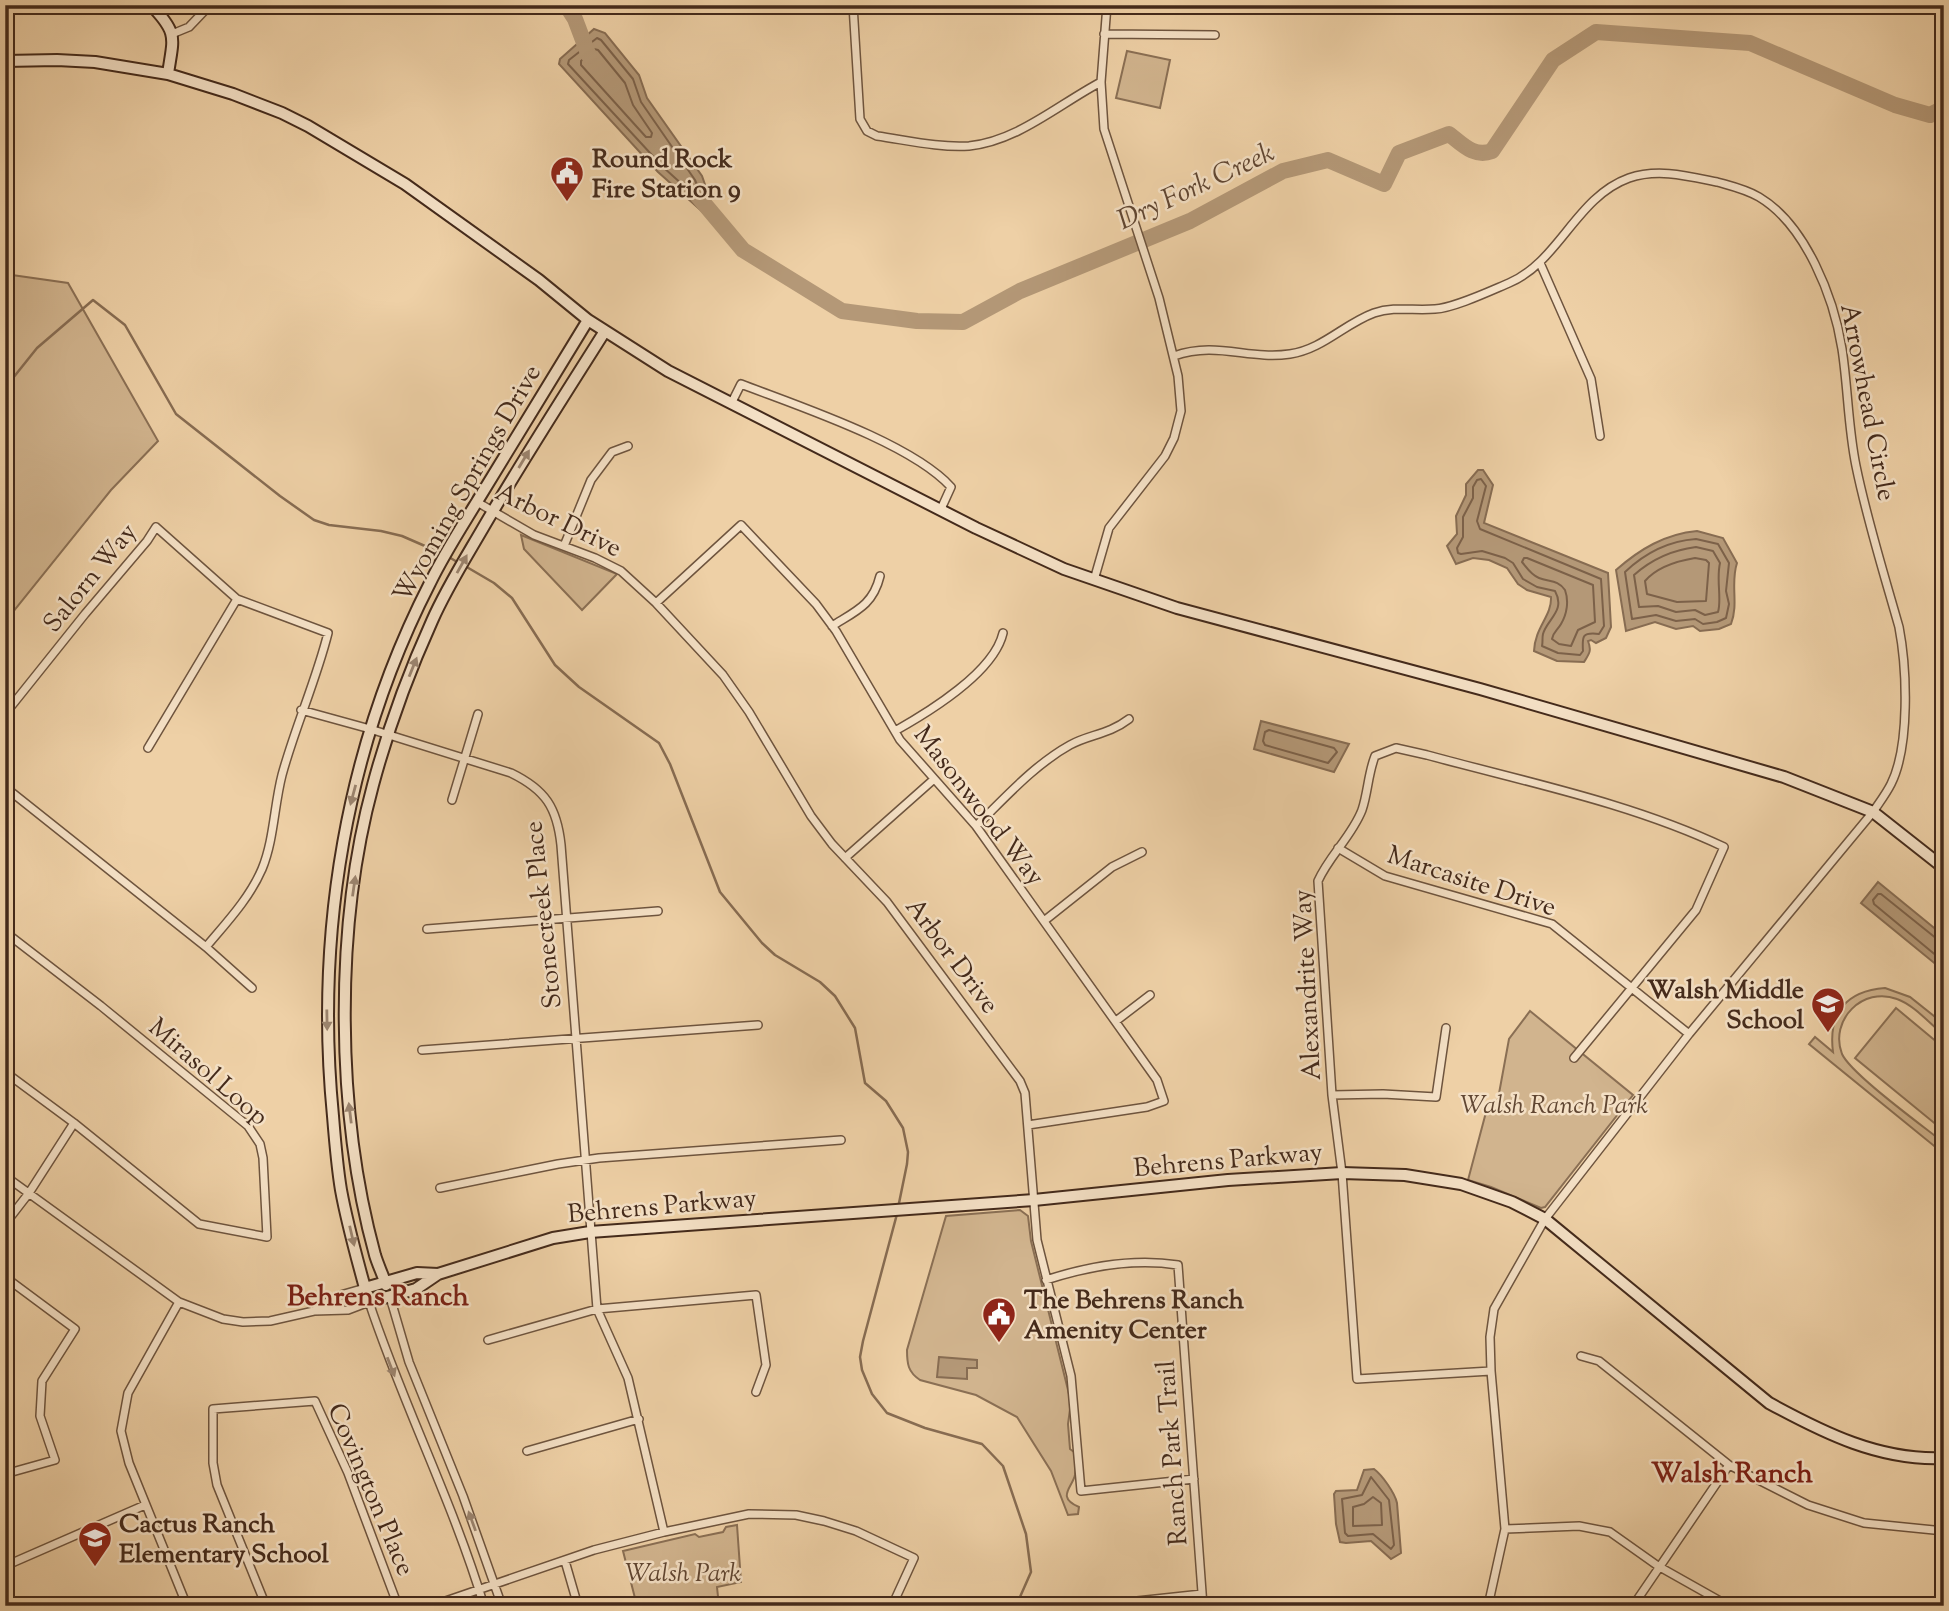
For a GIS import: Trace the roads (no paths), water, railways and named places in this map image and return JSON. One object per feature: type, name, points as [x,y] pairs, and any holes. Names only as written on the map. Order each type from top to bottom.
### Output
[{"type":"street","points":[[151,5],[172,34],[168,74]]},
{"type":"street","points":[[172,34],[189,27],[209,5]]},
{"type":"street","points":[[853,5],[860,119],[867,131],[877,136],[953,146],[982,144],[1024,128],[1101,82]]},
{"type":"street","points":[[1094,580],[1109,528],[1158,468],[1174,438],[1181,411],[1174,356],[1156,288],[1104,129],[1101,82],[1107,5]]},
{"type":"street","points":[[1104,34],[1215,35]]},
{"type":"street","points":[[5,61],[95,62],[168,74],[233,94],[282,113],[352,152],[466,226],[589,320],[668,371],[976,528],[1064,569],[1177,608],[1480,689],[1772,774],[1872,812],[1944,868]]},
{"type":"street","name":"Arrowhead Circle","points":[[1174,356],[1208,349],[1264,354],[1300,352],[1327,341],[1373,313],[1395,308],[1436,309],[1451,306],[1516,280],[1540,263],[1570,226],[1608,190],[1631,177],[1657,173],[1686,175],[1746,190],[1771,206],[1804,245],[1831,304],[1838,327],[1855,461],[1903,651],[1905,683],[1901,749],[1891,784],[1872,812],[1689,1034],[1545,1219],[1494,1309],[1490,1337],[1491,1371],[1505,1529],[1488,1606]]},
{"type":"street","points":[[1540,263],[1591,379],[1600,436]]},
{"type":"street","name":"Wyoming Springs Drive","points":[[484,1606],[369,1302],[341,1189],[328,1071],[327,1008],[334,888],[344,829],[370,729],[396,658],[429,584],[459,529],[589,320]]},
{"type":"street","name":"Wyoming Springs Drive","points":[[502,1606],[496,1584],[409,1362],[376,1257],[359,1181],[348,1103],[346,1048],[351,908],[370,798],[387,734],[432,620],[492,511],[605,331]]},
{"type":"street","points":[[731,404],[741,384],[819,414],[896,449],[942,476],[951,486],[941,509]]},
{"type":"street","points":[[564,546],[591,480],[612,452],[628,446]]},
{"type":"street","name":"Arbor Drive","points":[[477,502],[534,535],[621,571],[656,603],[736,691],[811,816],[845,858],[887,902],[1012,1068],[1025,1093],[1037,1240],[1071,1376],[1081,1491],[1194,1479]]},
{"type":"street","name":"Masonwood Way","points":[[656,603],[741,525],[816,604],[909,752],[976,826],[1157,1080],[1164,1101],[1147,1107],[1028,1125]]},
{"type":"street","name":"Salorn Way","points":[[5,714],[156,527],[237,599],[328,633],[301,710]]},
{"type":"street","points":[[832,626],[873,597],[880,576]]},
{"type":"street","points":[[148,748],[237,599]]},
{"type":"street","points":[[895,731],[935,707],[985,665],[996,653],[1003,633]]},
{"type":"street","points":[[206,947],[242,903],[262,867],[282,777],[301,710],[387,734]]},
{"type":"street","points":[[452,800],[478,714]]},
{"type":"street","points":[[976,826],[1055,754],[1073,743],[1115,729],[1129,719]]},
{"type":"street","name":"Stonecreek Place","points":[[387,734],[528,781],[551,806],[559,826],[597,1308],[628,1378],[664,1532]]},
{"type":"street","name":"Alexandrite Way","points":[[1491,1371],[1357,1379],[1342,1173],[1332,1095],[1318,881],[1326,863],[1362,810],[1369,771],[1375,756],[1396,748],[1627,810],[1697,834],[1724,847],[1696,910],[1574,1058]]},
{"type":"street","points":[[845,858],[933,780]]},
{"type":"street","points":[[5,787],[206,947],[252,988]]},
{"type":"street","name":"Marcasite Drive","points":[[1338,848],[1385,876],[1552,925],[1689,1034]]},
{"type":"street","points":[[1044,921],[1112,867],[1142,852]]},
{"type":"street","points":[[426,929],[658,911]]},
{"type":"street","name":"Mirasol Loop","points":[[5,932],[248,1126],[260,1144],[263,1158],[267,1237],[199,1224],[74,1123],[5,1072]]},
{"type":"street","points":[[1116,1021],[1150,995]]},
{"type":"street","points":[[422,1050],[758,1026]]},
{"type":"street","points":[[1332,1095],[1436,1097],[1446,1028]]},
{"type":"street","points":[[5,1224],[29,1193],[74,1123]]},
{"type":"street","points":[[440,1188],[584,1160],[842,1140]]},
{"type":"street","name":"Behrens Parkway","points":[[314,1311],[330,1299],[385,1281],[417,1273],[438,1274],[553,1238],[590,1232],[1034,1200],[1228,1180],[1342,1173],[1405,1174],[1461,1184],[1512,1202],[1545,1219],[1769,1402],[1807,1423],[1870,1449],[1908,1458],[1944,1458]]},
{"type":"street","name":"Behrens Parkway","points":[[5,1176],[179,1302],[223,1319],[243,1322],[271,1321],[314,1311],[348,1310],[425,1285],[438,1274]]},
{"type":"street","name":"Ranch Park Trail","points":[[1046,1280],[1084,1268],[1151,1261],[1178,1265],[1203,1606]]},
{"type":"street","points":[[5,1277],[75,1329],[42,1381],[40,1416],[55,1460],[5,1474]]},
{"type":"street","points":[[488,1340],[597,1308],[756,1295],[766,1365],[756,1392]]},
{"type":"street","points":[[179,1302],[128,1393],[121,1430],[129,1463],[145,1506],[187,1606]]},
{"type":"street","points":[[1581,1356],[1599,1361],[1729,1465],[1808,1506],[1864,1523],[1944,1531]]},
{"type":"street","name":"Covington Place","points":[[266,1606],[217,1485],[212,1453],[213,1409],[315,1401],[348,1473],[398,1606]]},
{"type":"street","points":[[527,1451],[639,1419]]},
{"type":"street","points":[[1636,1606],[1658,1566],[1729,1465]]},
{"type":"street","points":[[5,1566],[145,1506]]},
{"type":"street","points":[[431,1606],[594,1550],[723,1518],[773,1513],[796,1515],[856,1531],[914,1558],[892,1606]]},
{"type":"street","points":[[1505,1529],[1579,1526],[1610,1532],[1658,1566],[1729,1606]]},
{"type":"street","points":[[565,1561],[578,1606]]},
{"type":"street","points":[[1110,1604],[1202,1594]]},
{"type":"water","points":[[594,29],[605,33],[639,75],[647,98],[702,176],[710,199],[706,215],[658,172],[559,64],[560,59]]},
{"type":"water","points":[[1478,470],[1483,470],[1493,485],[1484,523],[1608,573],[1611,627],[1606,638],[1596,643],[1588,641],[1590,647],[1584,662],[1557,661],[1534,651],[1537,635],[1551,604],[1551,597],[1527,590],[1518,584],[1507,568],[1489,560],[1473,558],[1456,564],[1447,546],[1457,534],[1456,516],[1466,495],[1466,484]]},
{"type":"water","points":[[1697,531],[1723,538],[1737,563],[1731,624],[1719,629],[1700,631],[1693,626],[1676,629],[1655,622],[1626,631],[1616,570],[1653,544],[1674,535]]},
{"type":"water","points":[[1261,721],[1349,744],[1334,772],[1254,749]]},
{"type":"water","points":[[1878,882],[1944,936],[1944,971],[1861,903]]},
{"type":"water","points":[[939,1357],[977,1360],[977,1368],[967,1368],[967,1379],[937,1377]]},
{"type":"water","points":[[1374,1469],[1388,1484],[1397,1503],[1401,1553],[1391,1559],[1371,1541],[1340,1542],[1336,1524],[1336,1491],[1357,1490],[1364,1470]]},
{"type":"waterway","name":"Dry Fork Creek","points":[[566,5],[575,19],[589,56]]},
{"type":"waterway","name":"Dry Fork Creek","points":[[696,194],[743,250],[842,311],[917,321],[963,322],[1020,291],[1190,221],[1283,171],[1328,160],[1384,184],[1399,153],[1449,134],[1474,151],[1492,151],[1553,60],[1596,32],[1750,43],[1895,105],[1930,115],[1940,110],[1944,112]]},
{"type":"waterway","points":[[5,388],[37,348],[93,300],[125,325],[176,414],[280,496],[314,520],[329,525],[402,536],[441,553]]},
{"type":"waterway","points":[[447,556],[459,563]]},
{"type":"waterway","points":[[465,566],[494,583],[512,598],[555,665],[579,687],[659,743],[670,764],[720,892],[775,955],[820,982],[835,996],[855,1028],[865,1083],[886,1101],[903,1128],[908,1152],[898,1208]]},
{"type":"waterway","points":[[897,1214],[863,1341],[860,1357],[862,1370],[872,1394],[887,1413],[925,1428],[982,1444],[1003,1466],[1026,1534],[1031,1572],[1016,1606]]},
{"type":"place","name":"Round Rock Fire Station 9","points":[[567,203]]},
{"type":"place","name":"Walsh Middle School","points":[[1828,1034]]},
{"type":"place","name":"The Behrens Ranch Amenity Center","points":[[999,1344]]},
{"type":"place","name":"Cactus Ranch Elementary School","points":[[95,1568]]},
{"type":"district","name":"Behrens Ranch","points":[[378,1295]]},
{"type":"district","name":"Walsh Ranch","points":[[1732,1472]]},
{"type":"park label","name":"Walsh Ranch Park","points":[[1554,1104]]},
{"type":"park label","name":"Walsh Park","points":[[683,1572]]}]
